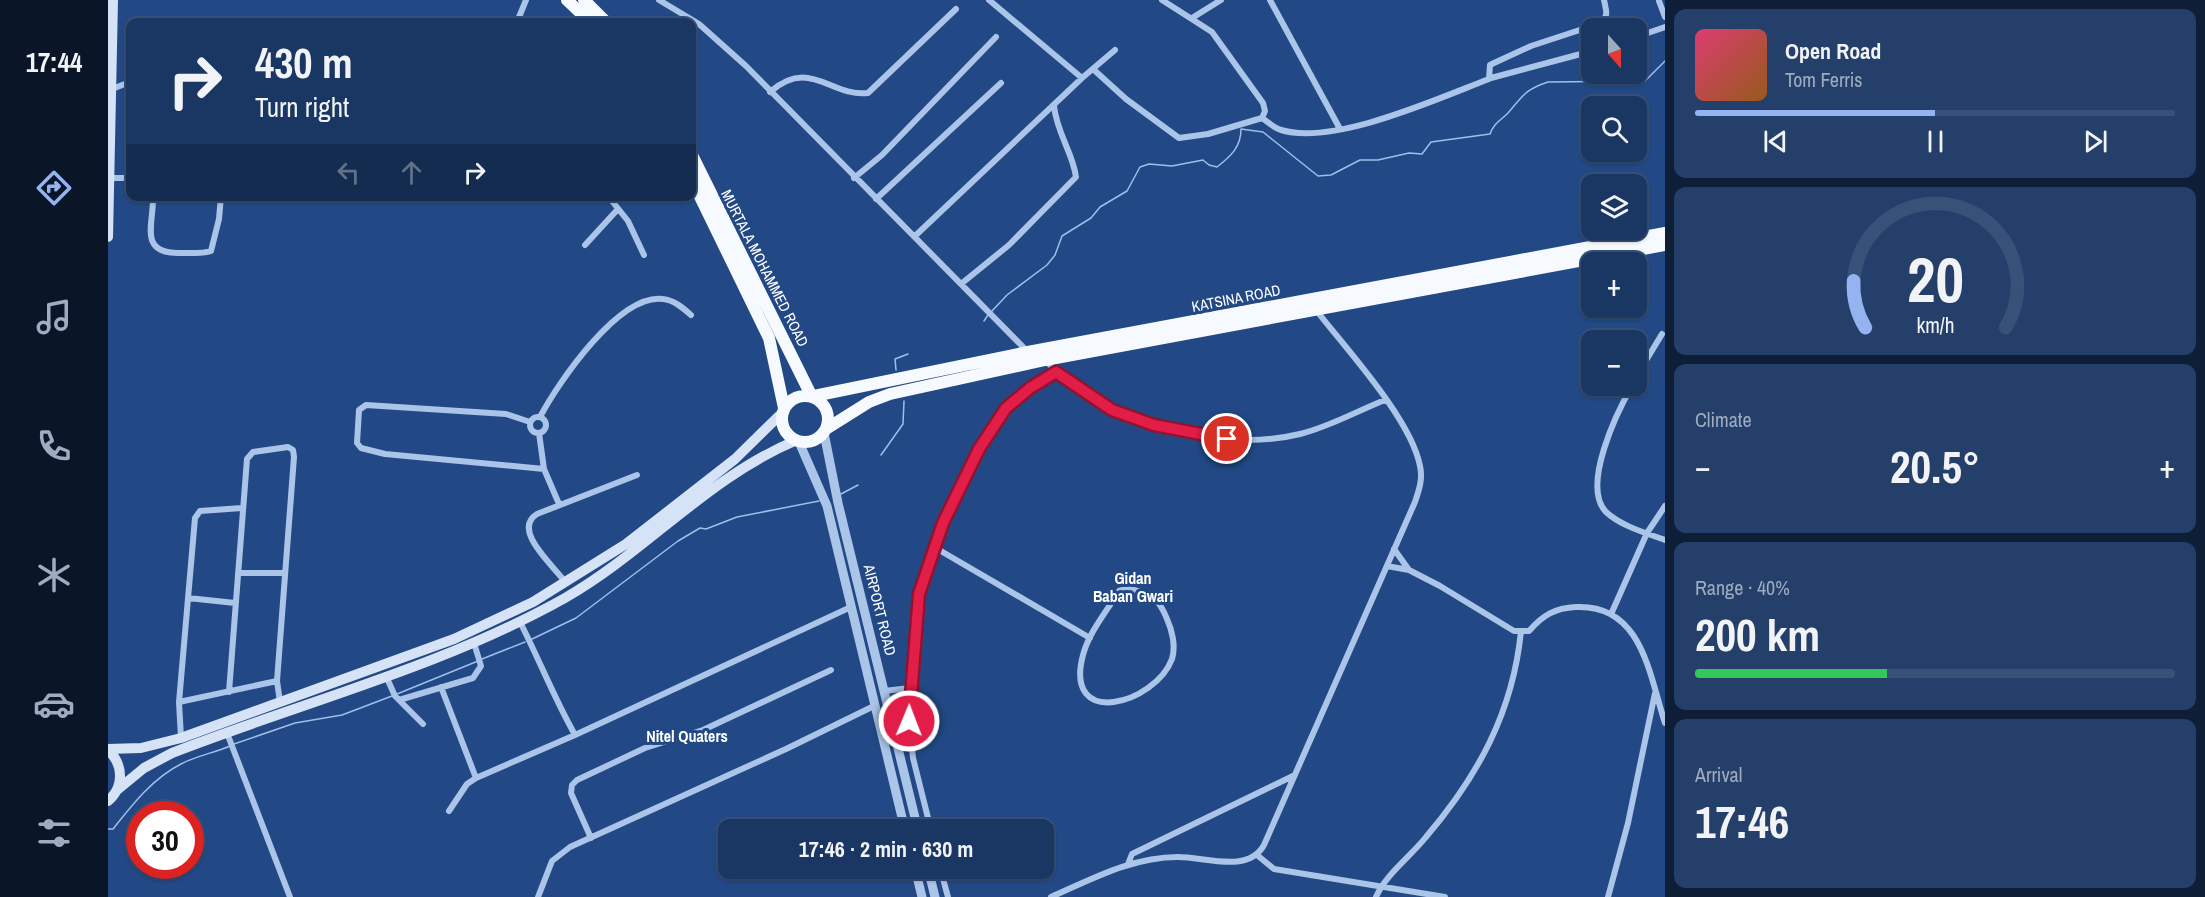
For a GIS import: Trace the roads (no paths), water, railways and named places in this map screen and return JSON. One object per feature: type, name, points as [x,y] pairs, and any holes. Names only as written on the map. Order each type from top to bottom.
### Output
[{"type":"highway","points":[[567,0],[586,18]]},
{"type":"highway","points":[[584,0],[596,5],[604,18]]},
{"type":"highway","name":"MURTALA MOHAMMED ROAD","points":[[696,163],[812,396]]},
{"type":"highway","name":"MURTALA MOHAMMED ROAD","points":[[696,188],[769,338],[783,411]]},
{"type":"highway","name":"KATSINA ROAD","points":[[826,431],[879,397],[1045,360],[1665,233]]},
{"type":"highway","name":"KATSINA ROAD","points":[[812,396],[1028,352],[1665,245]]},
{"type":"highway","points":[[812,396],[827,409],[826,431],[815,440],[798,441],[784,429],[783,411],[797,397],[812,396]]},
{"type":"main road","points":[[108,237],[113,0]]},
{"type":"main road","points":[[108,750],[141,748],[181,738],[454,639],[508,615],[566,584],[626,544],[735,459],[783,411]]},
{"type":"main road","points":[[108,801],[132,777],[155,762],[230,741],[386,675],[474,643],[520,622],[566,597],[617,564],[740,468],[798,441]]},
{"type":"main road","points":[[108,750],[120,768],[116,791]]},
{"type":"street","points":[[519,18],[526,0]]},
{"type":"street","points":[[659,0],[689,18]]},
{"type":"street","points":[[989,0],[1082,78]]},
{"type":"street","points":[[1162,0],[1212,32],[1263,103],[1265,111],[1262,118]]},
{"type":"street","points":[[1192,18],[1221,0]]},
{"type":"street","points":[[1270,0],[1340,129]]},
{"type":"street","points":[[1491,78],[1490,65],[1531,46],[1601,23],[1606,18],[1607,12],[1604,0]]},
{"type":"street","points":[[1659,0],[1665,17]]},
{"type":"street","points":[[771,92],[783,81],[819,78],[835,87],[860,94],[868,93],[956,9]]},
{"type":"street","points":[[696,22],[746,66],[1028,352]]},
{"type":"street","points":[[1647,33],[1665,27]]},
{"type":"street","points":[[854,178],[882,155],[996,37]]},
{"type":"street","points":[[915,236],[1082,78],[1115,50]]},
{"type":"street","points":[[1093,69],[1126,99],[1179,138],[1208,134],[1262,118],[1281,130],[1301,133],[1340,129],[1383,119],[1491,78],[1581,54]]},
{"type":"street","points":[[876,199],[1001,83]]},
{"type":"street","points":[[112,89],[126,84]]},
{"type":"street","points":[[961,284],[1009,245],[1076,177],[1075,167],[1062,141],[1054,106]]},
{"type":"street","points":[[110,178],[126,178]]},
{"type":"street","points":[[153,201],[150,236],[154,245],[168,253],[185,253],[211,251],[219,219],[221,201]]},
{"type":"street","points":[[612,201],[628,221],[644,255]]},
{"type":"street","points":[[585,245],[618,209]]},
{"type":"street","points":[[540,417],[568,370],[595,339],[628,311],[644,302],[662,298],[677,304],[691,315]]},
{"type":"street","points":[[1051,897],[1128,864],[1180,857],[1238,862],[1257,855],[1264,845],[1387,566],[1418,492],[1421,476],[1412,444],[1385,399],[1315,304]]},
{"type":"street","points":[[1647,359],[1662,334]]},
{"type":"street","points":[[1045,360],[1056,372],[1112,410],[1154,425],[1227,439],[1299,435],[1385,399]]},
{"type":"street","points":[[928,819],[910,741],[910,688],[919,594],[934,547],[979,449],[1006,408],[1030,388],[1056,372]]},
{"type":"street","points":[[1626,396],[1616,414],[1607,441],[1596,495],[1612,517],[1665,540]]},
{"type":"street","points":[[530,422],[506,414],[366,405],[359,410],[357,443],[361,448],[385,454],[544,469]]},
{"type":"street","points":[[530,422],[535,417],[540,417]]},
{"type":"street","points":[[540,417],[546,424],[539,433],[544,469],[559,504]]},
{"type":"street","points":[[530,422],[531,430],[539,433]]},
{"type":"street","name":"AIRPORT ROAD","points":[[826,431],[834,486],[915,819]]},
{"type":"street","name":"AIRPORT ROAD","points":[[798,441],[827,506],[903,819]]},
{"type":"street","points":[[229,692],[242,508],[250,453],[291,448],[294,457],[294,476],[277,681],[280,702]]},
{"type":"street","points":[[566,584],[534,543],[527,530],[531,518],[559,504],[637,475]]},
{"type":"street","points":[[1612,612],[1647,533],[1665,506]]},
{"type":"street","points":[[181,738],[179,702],[196,515],[207,510],[242,508]]},
{"type":"street","points":[[934,547],[1090,638]]},
{"type":"street","points":[[1394,549],[1409,570]]},
{"type":"street","points":[[1387,566],[1409,570],[1514,631],[1529,631],[1544,616],[1559,609],[1582,607],[1612,612],[1625,623],[1637,639],[1665,723]]},
{"type":"street","points":[[238,573],[285,573]]},
{"type":"street","points":[[1119,591],[1141,591],[1156,597],[1164,610],[1172,635],[1172,659],[1164,673],[1151,686],[1132,697],[1105,704],[1093,701],[1084,693],[1079,673],[1090,638],[1119,591]]},
{"type":"street","points":[[188,598],[235,603]]},
{"type":"street","points":[[449,811],[467,784],[476,778],[575,735],[851,607]]},
{"type":"street","points":[[520,622],[546,671],[553,696],[575,735]]},
{"type":"street","points":[[1376,897],[1381,886],[1428,835],[1488,751],[1519,657],[1521,631]]},
{"type":"street","points":[[396,696],[473,678],[480,671],[474,643]]},
{"type":"street","points":[[591,838],[571,794],[572,784],[577,780],[645,748],[704,730],[831,670]]},
{"type":"street","points":[[386,675],[396,696],[423,724]]},
{"type":"street","points":[[179,702],[277,681]]},
{"type":"street","points":[[441,687],[476,778]]},
{"type":"street","points":[[884,691],[910,688]]},
{"type":"street","points":[[1608,897],[1628,823],[1655,692]]},
{"type":"street","points":[[538,897],[552,861],[570,847],[786,749],[876,705]]},
{"type":"street","points":[[230,741],[290,897]]},
{"type":"street","points":[[1128,864],[1132,854],[1295,774]]},
{"type":"street","points":[[1257,855],[1274,869],[1445,897]]},
{"type":"street","points":[[918,879],[922,897]]},
{"type":"street","points":[[931,879],[935,897]]},
{"type":"street","points":[[943,879],[948,897]]},
{"type":"waterway","points":[[992,311],[1007,295],[1047,265],[1055,255],[1062,236],[1091,218],[1100,207],[1127,191],[1140,167],[1149,164],[1172,166],[1203,160],[1217,167],[1234,151],[1241,135],[1241,129],[1263,132],[1318,176],[1331,175],[1360,160],[1378,160],[1409,153],[1422,154],[1431,142],[1490,134],[1495,125],[1525,94],[1548,82],[1645,81],[1665,61]]},
{"type":"waterway","points":[[984,321],[988,315]]},
{"type":"waterway","points":[[896,370],[895,359],[908,354]]},
{"type":"waterway","points":[[881,455],[903,424],[904,401]]},
{"type":"waterway","points":[[841,494],[858,485]]},
{"type":"waterway","points":[[530,640],[576,618],[678,541],[700,528],[706,529],[737,517],[819,501]]},
{"type":"waterway","points":[[482,659],[525,642]]},
{"type":"waterway","points":[[397,694],[478,661]]},
{"type":"waterway","points":[[234,744],[295,723],[342,715],[392,696]]},
{"type":"waterway","points":[[108,829],[113,829],[144,793],[171,770],[193,759],[230,746]]},
{"type":"district","name":"Gidan Baban Gwari","points":[[1133,587]]},
{"type":"district","name":"Nitel Quaters","points":[[687,736]]}]
